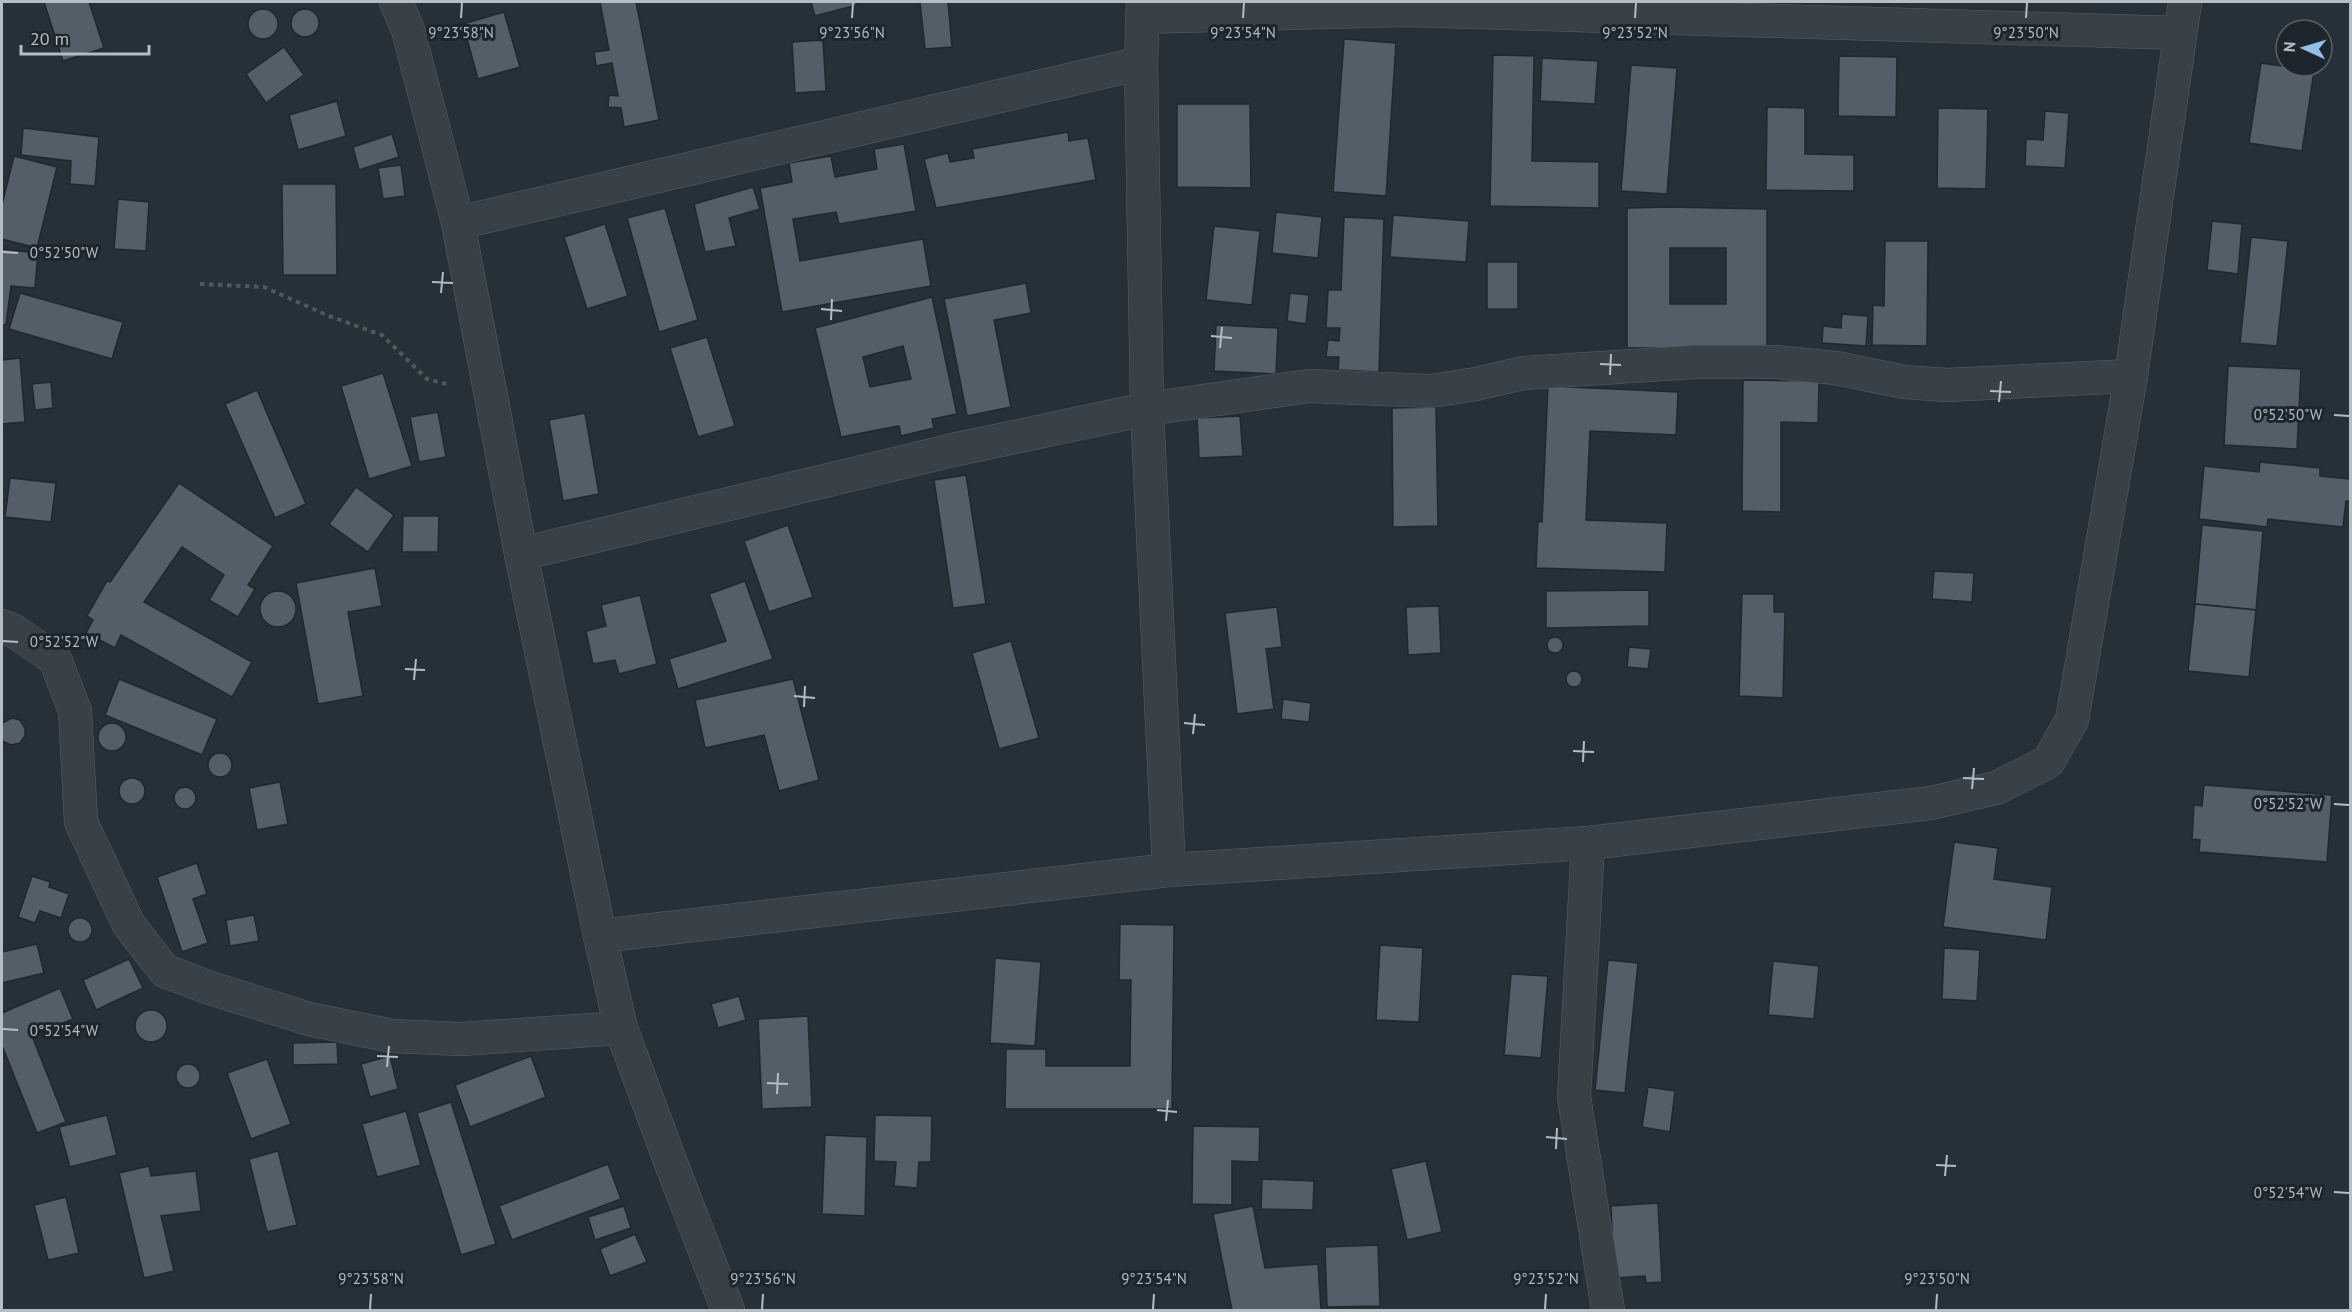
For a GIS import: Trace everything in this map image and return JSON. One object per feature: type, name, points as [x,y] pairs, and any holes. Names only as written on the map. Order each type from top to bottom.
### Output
[{"type":"street","points":[[396,2],[408,30],[458,223],[521,554],[621,1028],[728,1310],[713,1311]]},
{"type":"street","points":[[600,936],[1169,870],[1588,843],[1931,803],[1996,788],[2048,762],[2072,720],[2131,376],[2183,17],[1670,10],[1143,9],[1141,63],[1147,409],[1169,870]]},
{"type":"street","points":[[458,223],[1141,63]]},
{"type":"street","points":[[521,554],[953,450],[1147,409],[1309,386],[1431,391],[1476,384],[1522,373],[1695,362],[1775,362],[1836,368],[1904,382],[1947,386],[2131,376]]},
{"type":"street","points":[[2,626],[14,631],[55,659],[75,711],[81,822],[129,925],[165,971],[207,987],[309,1019],[392,1036],[461,1039],[621,1028]]},
{"type":"street","points":[[1588,843],[1574,1097],[1608,1311]]},
{"type":"path","points":[[200,284],[264,287],[329,316],[382,335],[427,379],[491,398]]},
{"type":"building","points":[[44,2],[89,2],[104,48],[63,61]]},
{"type":"building","points":[[600,2],[636,2],[659,120],[624,127],[621,108],[608,107],[609,95],[618,96],[612,63],[596,66],[594,52],[609,50]]},
{"type":"building","points":[[811,2],[856,2],[857,5],[815,16]]},
{"type":"building","points":[[920,2],[948,2],[952,47],[925,49]]},
{"type":"building","points":[[263,9],[269,10],[277,18],[277,30],[269,38],[263,39],[257,38],[249,30],[248,24],[249,18],[257,10]]},
{"type":"building","points":[[305,9],[315,13],[319,23],[315,33],[305,37],[295,33],[291,23],[295,13]]},
{"type":"building","points":[[504,12],[520,67],[478,79],[463,24]]},
{"type":"building","points":[[1344,39],[1396,43],[1386,196],[1333,192]]},
{"type":"building","points":[[823,40],[826,91],[795,93],[792,42]]},
{"type":"building","points":[[284,47],[304,75],[266,103],[246,74]]},
{"type":"building","points":[[1493,55],[1534,56],[1532,161],[1599,162],[1599,208],[1490,206]]},
{"type":"building","points":[[1839,56],[1897,57],[1896,117],[1838,116]]},
{"type":"building","points":[[1542,58],[1598,61],[1595,104],[1540,101]]},
{"type":"building","points":[[2261,63],[2274,65],[2274,78],[2313,78],[2302,151],[2249,143]]},
{"type":"building","points":[[1631,65],[1677,68],[1667,194],[1621,191]]},
{"type":"building","points":[[337,101],[346,136],[298,150],[289,115]]},
{"type":"building","points":[[1177,104],[1250,104],[1251,188],[1177,187]]},
{"type":"building","points":[[1767,107],[1805,108],[1805,154],[1854,155],[1854,191],[1766,190]]},
{"type":"building","points":[[1938,108],[1988,109],[1986,189],[1937,188]]},
{"type":"building","points":[[2045,111],[2069,113],[2065,168],[2025,166],[2026,139],[2043,140]]},
{"type":"building","points":[[23,128],[99,137],[95,186],[70,184],[71,161],[21,155]]},
{"type":"building","points":[[1068,132],[1069,141],[1088,138],[1096,180],[936,208],[924,159],[948,153],[950,162],[974,158],[972,149]]},
{"type":"building","points":[[392,134],[399,157],[359,170],[353,147]]},
{"type":"building","points":[[904,144],[916,211],[839,224],[836,212],[793,219],[800,261],[923,239],[931,286],[782,312],[760,188],[792,182],[789,163],[831,156],[835,177],[877,169],[874,149]]},
{"type":"building","points":[[14,156],[57,167],[37,248],[2,239],[2,205]]},
{"type":"building","points":[[401,165],[405,196],[383,199],[378,168]]},
{"type":"building","points":[[282,184],[336,184],[337,275],[283,275]]},
{"type":"building","points":[[753,187],[760,209],[729,218],[736,246],[705,252],[694,204]]},
{"type":"building","points":[[118,199],[149,202],[146,251],[114,249]]},
{"type":"building","points":[[665,208],[698,320],[659,332],[627,218]]},
{"type":"building","points":[[1627,208],[1767,209],[1767,348],[1627,348]],"holes":[[[1670,248],[1726,248],[1726,304],[1670,304]]]},
{"type":"building","points":[[1276,212],[1322,217],[1318,258],[1272,253]]},
{"type":"building","points":[[1393,215],[1469,221],[1466,262],[1390,257]]},
{"type":"building","points":[[1344,217],[1384,219],[1379,372],[1338,370],[1339,357],[1326,357],[1328,340],[1339,341],[1340,328],[1326,328],[1328,290],[1341,290]]},
{"type":"building","points":[[2212,221],[2242,224],[2238,274],[2207,270]]},
{"type":"building","points":[[605,224],[628,296],[587,309],[564,237]]},
{"type":"building","points":[[1214,226],[1260,231],[1252,305],[1206,300]]},
{"type":"building","points":[[2251,237],[2288,241],[2277,346],[2240,343]]},
{"type":"building","points":[[1885,241],[1928,241],[1927,346],[1872,345],[1873,305],[1884,306]]},
{"type":"building","points":[[2,249],[38,253],[35,288],[11,286],[6,325],[2,325]]},
{"type":"building","points":[[1487,262],[1518,262],[1518,309],[1487,309]]},
{"type":"building","points":[[1026,283],[1031,313],[994,320],[1011,407],[967,416],[944,299]]},
{"type":"building","points":[[20,293],[123,322],[112,359],[9,329]]},
{"type":"building","points":[[1290,293],[1309,295],[1306,324],[1287,321]]},
{"type":"building","points":[[932,297],[957,414],[932,419],[934,428],[901,436],[899,426],[841,437],[815,328]],"holes":[[[903,346],[911,379],[870,387],[863,357]]]},
{"type":"building","points":[[1842,314],[1868,316],[1866,346],[1822,343],[1823,326],[1841,328]]},
{"type":"building","points":[[1216,325],[1278,328],[1276,374],[1214,371]]},
{"type":"building","points":[[707,337],[735,426],[698,437],[670,348]]},
{"type":"building","points":[[20,358],[25,422],[2,424],[2,360]]},
{"type":"building","points":[[2228,366],[2301,369],[2297,449],[2224,445]]},
{"type":"building","points":[[383,373],[412,466],[369,479],[341,386]]},
{"type":"building","points":[[1743,380],[1819,381],[1818,423],[1781,422],[1781,512],[1742,511]]},
{"type":"building","points":[[51,382],[53,408],[35,410],[32,384]]},
{"type":"building","points":[[1548,386],[1678,392],[1676,435],[1590,431],[1586,520],[1667,523],[1665,572],[1536,568],[1538,521],[1542,522]]},
{"type":"building","points":[[257,390],[306,504],[275,518],[225,404]]},
{"type":"building","points":[[1436,407],[1438,526],[1393,527],[1392,408]]},
{"type":"building","points":[[438,412],[446,457],[419,462],[410,417]]},
{"type":"building","points":[[585,413],[599,494],[563,501],[549,420]]},
{"type":"building","points":[[1240,416],[1243,456],[1199,458],[1197,418]]},
{"type":"building","points":[[2260,462],[2320,468],[2320,476],[2350,479],[2350,501],[2346,501],[2343,527],[2268,519],[2267,527],[2199,519],[2204,466],[2259,472]]},
{"type":"building","points":[[966,475],[986,604],[953,608],[934,480]]},
{"type":"building","points":[[10,478],[56,483],[51,522],[5,517]]},
{"type":"building","points":[[179,483],[273,546],[248,585],[255,589],[238,617],[209,600],[224,575],[182,547],[144,602],[252,662],[232,697],[121,635],[115,648],[86,633],[93,620],[87,616],[107,581],[110,582]]},
{"type":"building","points":[[356,487],[394,515],[368,552],[329,524]]},
{"type":"building","points":[[403,516],[439,516],[438,552],[402,552]]},
{"type":"building","points":[[788,525],[813,597],[769,612],[744,541]]},
{"type":"building","points":[[2202,525],[2263,531],[2256,610],[2195,604]]},
{"type":"building","points":[[375,568],[382,606],[348,612],[363,696],[318,704],[296,583]]},
{"type":"building","points":[[1934,571],[1974,573],[1972,602],[1932,599]]},
{"type":"building","points":[[745,581],[773,659],[678,689],[669,659],[726,641],[709,594]]},
{"type":"building","points":[[1649,590],[1649,626],[1546,628],[1546,591]]},
{"type":"building","points":[[278,591],[291,596],[296,609],[291,622],[278,627],[265,622],[260,609],[265,596]]},
{"type":"building","points":[[1742,594],[1774,594],[1774,612],[1785,612],[1783,698],[1739,696]]},
{"type":"building","points":[[640,595],[657,664],[619,674],[615,660],[593,664],[586,631],[606,626],[601,605]]},
{"type":"building","points":[[2195,604],[2256,610],[2249,677],[2188,671]]},
{"type":"building","points":[[1439,606],[1441,653],[1408,655],[1406,607]]},
{"type":"building","points":[[1277,607],[1282,647],[1266,649],[1274,709],[1237,714],[1225,613]]},
{"type":"building","points":[[1552,637],[1558,637],[1563,645],[1561,651],[1552,653],[1547,648],[1547,642]]},
{"type":"building","points":[[1011,641],[1039,738],[999,749],[972,653]]},
{"type":"building","points":[[1629,647],[1651,649],[1648,669],[1627,667]]},
{"type":"building","points":[[1571,671],[1577,671],[1582,679],[1580,685],[1571,687],[1566,682],[1566,676]]},
{"type":"building","points":[[119,679],[217,719],[202,755],[105,715]]},
{"type":"building","points":[[793,679],[819,780],[779,791],[764,735],[705,748],[695,700]]},
{"type":"building","points":[[1283,699],[1311,703],[1309,722],[1281,719]]},
{"type":"building","points":[[12,718],[20,720],[25,728],[25,736],[20,743],[11,745],[2,741],[2,723]]},
{"type":"building","points":[[112,723],[122,727],[126,737],[122,747],[112,751],[102,747],[98,737],[102,727]]},
{"type":"building","points":[[220,753],[229,756],[232,765],[229,774],[220,777],[211,774],[208,765],[211,756]]},
{"type":"building","points":[[132,778],[141,782],[145,791],[141,800],[132,804],[123,800],[119,791],[123,782]]},
{"type":"building","points":[[280,782],[288,824],[257,830],[249,788]]},
{"type":"building","points":[[2204,785],[2332,795],[2327,862],[2199,852],[2200,840],[2192,839],[2194,805],[2202,806]]},
{"type":"building","points":[[185,787],[193,790],[196,798],[193,806],[185,809],[177,806],[174,798],[177,790]]},
{"type":"building","points":[[1954,842],[1998,848],[1994,879],[2052,887],[2046,940],[1943,927]]},
{"type":"building","points":[[197,863],[207,894],[193,899],[208,943],[182,952],[157,877]]},
{"type":"building","points":[[32,876],[50,882],[49,887],[69,894],[61,918],[40,911],[35,923],[18,917]]},
{"type":"building","points":[[254,915],[259,941],[230,946],[226,920]]},
{"type":"building","points":[[80,918],[88,922],[92,930],[88,938],[80,942],[72,938],[68,930],[72,922]]},
{"type":"building","points":[[1120,924],[1174,925],[1172,1109],[1005,1109],[1006,1049],[1046,1049],[1046,1066],[1130,1066],[1131,980],[1119,980]]},
{"type":"building","points":[[37,944],[44,973],[2,983],[2,952]]},
{"type":"building","points":[[1380,945],[1423,948],[1419,1022],[1376,1020]]},
{"type":"building","points":[[1944,948],[1980,950],[1977,1001],[1942,999]]},
{"type":"building","points":[[995,958],[1041,962],[1035,1046],[990,1043]]},
{"type":"building","points":[[129,959],[143,988],[96,1010],[83,980]]},
{"type":"building","points":[[1608,960],[1638,963],[1625,1093],[1595,1090]]},
{"type":"building","points":[[1773,961],[1819,966],[1814,1019],[1768,1015]]},
{"type":"building","points":[[1511,974],[1548,976],[1541,1058],[1504,1055]]},
{"type":"building","points":[[60,988],[73,1019],[32,1036],[66,1122],[37,1133],[2,1049],[2,1013]]},
{"type":"building","points":[[739,996],[746,1020],[718,1028],[711,1004]]},
{"type":"building","points":[[151,1010],[163,1014],[167,1026],[163,1038],[151,1042],[139,1038],[135,1026],[139,1014]]},
{"type":"building","points":[[808,1016],[812,1107],[762,1109],[758,1019]]},
{"type":"building","points":[[337,1042],[338,1064],[293,1065],[293,1043]]},
{"type":"building","points":[[390,1056],[398,1089],[370,1097],[361,1064]]},
{"type":"building","points":[[531,1056],[546,1097],[470,1127],[455,1085]]},
{"type":"building","points":[[267,1059],[291,1124],[251,1139],[227,1073]]},
{"type":"building","points":[[188,1064],[193,1065],[199,1071],[199,1081],[193,1087],[188,1088],[183,1087],[177,1081],[176,1076],[177,1071],[183,1065]]},
{"type":"building","points":[[1648,1087],[1675,1091],[1670,1132],[1642,1127]]},
{"type":"building","points":[[451,1102],[496,1244],[461,1255],[417,1113]]},
{"type":"building","points":[[406,1111],[421,1165],[377,1177],[362,1124]]},
{"type":"building","points":[[107,1115],[117,1155],[70,1167],[59,1127]]},
{"type":"building","points":[[875,1115],[932,1116],[931,1162],[919,1162],[917,1188],[894,1186],[896,1162],[874,1161]]},
{"type":"building","points":[[1193,1126],[1260,1127],[1259,1162],[1232,1161],[1232,1205],[1192,1204]]},
{"type":"building","points":[[825,1135],[867,1137],[865,1216],[822,1214]]},
{"type":"building","points":[[278,1151],[297,1225],[267,1232],[249,1159]]},
{"type":"building","points":[[1426,1161],[1442,1232],[1407,1240],[1391,1169]]},
{"type":"building","points":[[608,1164],[621,1199],[512,1240],[499,1206]]},
{"type":"building","points":[[149,1166],[151,1176],[196,1171],[201,1211],[161,1216],[174,1271],[144,1278],[119,1173]]},
{"type":"building","points":[[1262,1179],[1314,1181],[1313,1210],[1261,1209]]},
{"type":"building","points":[[66,1197],[79,1253],[48,1260],[34,1205]]},
{"type":"building","points":[[1658,1203],[1662,1282],[1646,1283],[1645,1276],[1614,1278],[1611,1206]]},
{"type":"building","points":[[624,1206],[631,1228],[595,1240],[588,1217]]},
{"type":"building","points":[[1253,1206],[1265,1268],[1318,1264],[1321,1310],[1232,1310],[1213,1214]]},
{"type":"building","points":[[635,1234],[647,1262],[610,1276],[600,1249]]},
{"type":"building","points":[[1378,1245],[1380,1306],[1327,1307],[1325,1247]]}]
